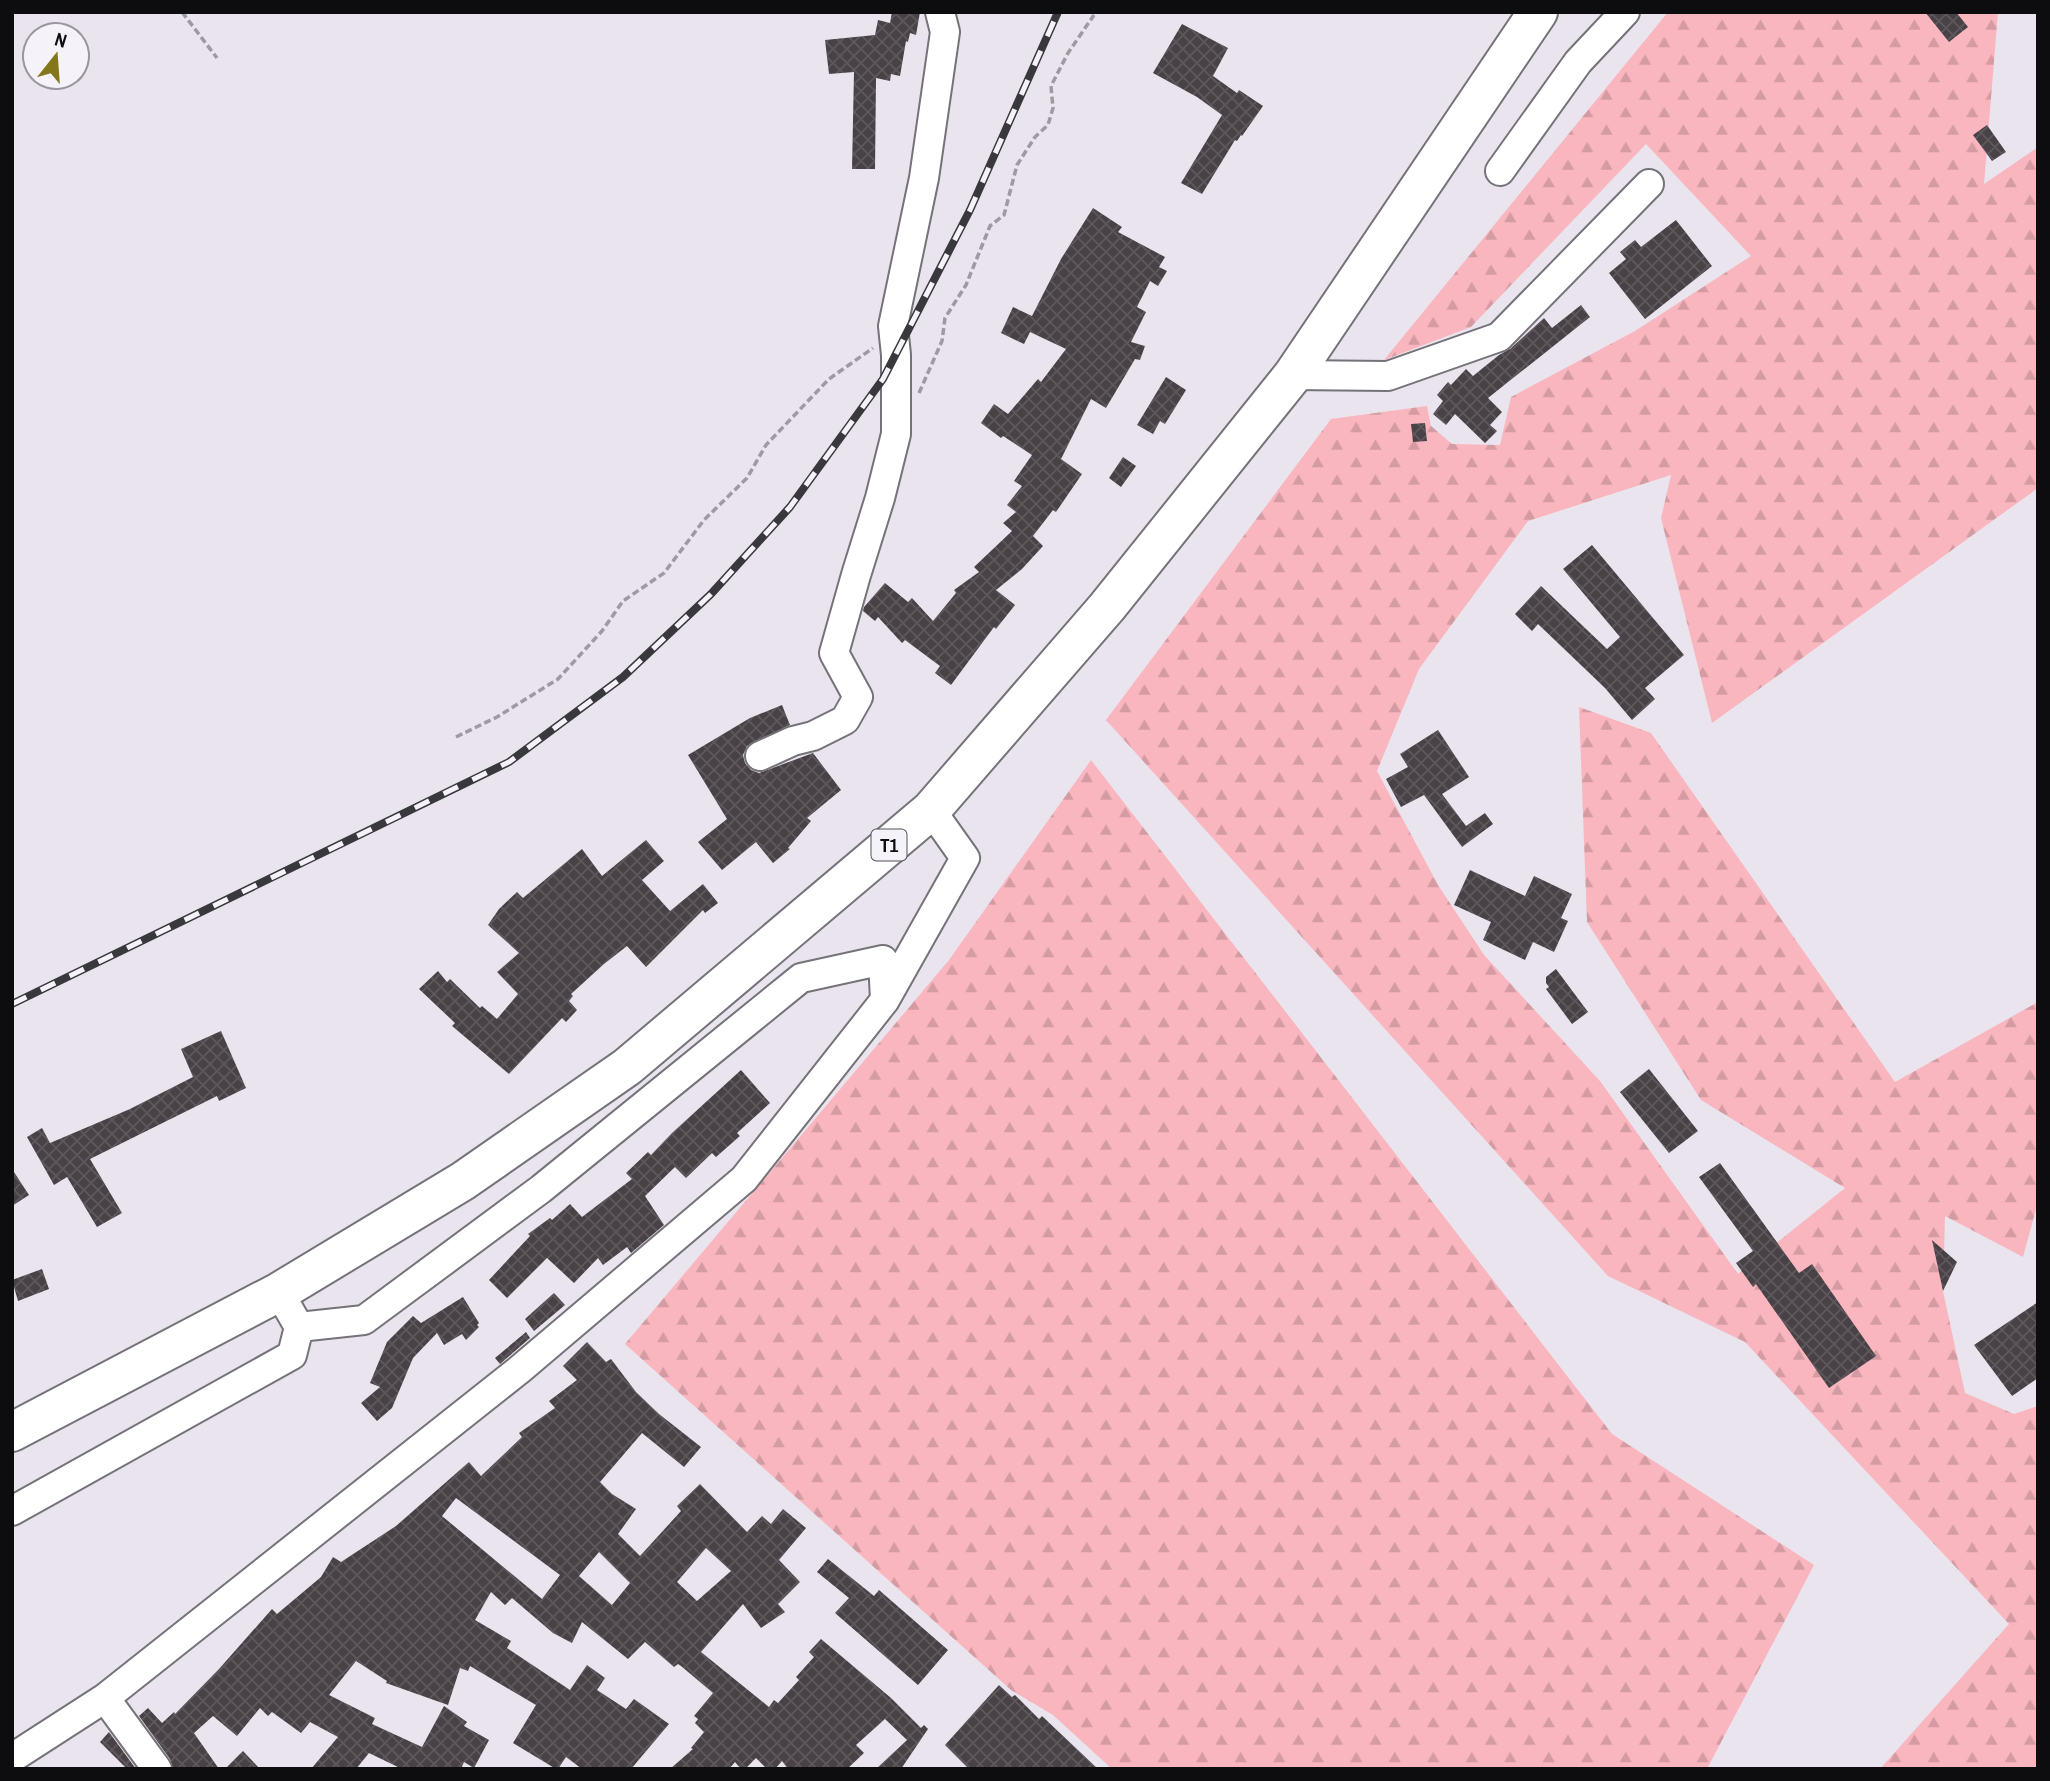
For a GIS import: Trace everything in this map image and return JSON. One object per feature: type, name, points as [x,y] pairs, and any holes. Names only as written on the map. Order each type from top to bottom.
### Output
[{"type":"highway","name":"T1","points":[[12,1432],[279,1292],[463,1181],[627,1067],[931,810],[1107,607],[1293,375],[1538,12]]},
{"type":"street","points":[[760,756],[793,741],[813,736],[845,720],[858,697],[834,653],[896,434],[896,355],[893,326],[924,178],[944,32],[940,12]]},
{"type":"street","points":[[1500,171],[1578,62],[1625,12]]},
{"type":"street","points":[[1293,375],[1388,376],[1499,337],[1648,184]]},
{"type":"street","points":[[12,1758],[105,1698],[519,1370],[744,1179],[886,1000],[965,858],[931,810]]},
{"type":"street","points":[[299,1327],[363,1320],[541,1189],[802,978],[883,960],[886,1000]]},
{"type":"street","points":[[12,1511],[292,1355],[299,1327],[279,1292]]},
{"type":"street","points":[[105,1698],[157,1769]]},
{"type":"path","points":[[182,12],[217,58]]},
{"type":"path","points":[[917,398],[942,341],[945,318],[966,285],[990,226],[1004,215],[1017,165],[1035,137],[1048,125],[1053,108],[1051,86],[1068,53],[1094,15]]},
{"type":"path","points":[[456,737],[558,679],[602,631],[623,601],[664,573],[704,520],[747,478],[766,445],[829,379],[870,351],[893,326]]},
{"type":"green space","points":[[1668,12],[1998,12],[1984,184],[2038,147],[2038,488],[1712,723],[1661,518],[1671,475],[1528,521],[1419,669],[1377,771],[1438,885],[1484,955],[1600,1081],[1738,1274],[1845,1188],[1701,1100],[1587,922],[1579,707],[1651,733],[1895,1082],[2038,1002],[2038,1202],[2023,1257],[1945,1216],[1943,1291],[1965,1393],[2014,1414],[2038,1406],[2038,1769],[1880,1769],[2009,1624],[1745,1342],[1608,1276],[1106,720],[1331,419],[1427,406],[1431,426],[1452,444],[1500,445],[1511,397],[1635,331],[1751,256],[1646,144],[1471,327],[1384,360]]},
{"type":"green space","points":[[1091,760],[1612,1434],[1814,1565],[1707,1769],[1112,1769],[1053,1715],[1011,1690],[625,1344],[949,960]]},
{"type":"building","points":[[892,12],[920,12],[916,35],[910,33],[908,42],[906,41],[900,76],[891,74],[890,81],[876,78],[875,169],[852,169],[854,72],[829,74],[825,40],[875,35],[878,20],[890,23]]},
{"type":"building","points":[[1925,12],[1956,12],[1968,27],[1949,42]]},
{"type":"building","points":[[1182,24],[1228,48],[1213,76],[1237,93],[1239,90],[1263,106],[1242,136],[1235,140],[1202,194],[1181,183],[1222,115],[1197,97],[1153,73]]},
{"type":"building","points":[[1987,125],[2006,152],[1992,161],[1973,135]]},
{"type":"building","points":[[1093,208],[1122,227],[1118,232],[1165,257],[1159,267],[1167,271],[1158,286],[1150,281],[1137,307],[1146,312],[1131,342],[1145,346],[1140,360],[1135,359],[1106,408],[1091,399],[1061,459],[1082,474],[1056,512],[1053,510],[1033,536],[1043,546],[1022,569],[996,590],[1015,605],[996,629],[994,627],[951,685],[935,673],[940,666],[905,640],[902,643],[878,617],[875,621],[863,611],[864,607],[885,583],[908,602],[912,598],[933,621],[956,593],[954,590],[979,572],[974,567],[1012,531],[1003,523],[1016,512],[1007,505],[1022,486],[1014,481],[1032,455],[981,423],[994,404],[1008,414],[1038,379],[1041,382],[1066,349],[1030,332],[1024,344],[1001,333],[1013,307],[1032,316],[1061,259]]},
{"type":"building","points":[[1676,220],[1712,266],[1645,319],[1609,273],[1626,259],[1620,252],[1635,240],[1641,247]]},
{"type":"building","points":[[1581,305],[1590,317],[1488,398],[1502,412],[1490,425],[1497,431],[1485,443],[1455,414],[1446,425],[1433,414],[1443,401],[1437,395],[1448,382],[1451,385],[1466,369],[1473,376],[1510,349],[1544,318],[1552,328]]},
{"type":"building","points":[[1166,377],[1186,390],[1165,424],[1160,421],[1153,434],[1137,425]]},
{"type":"building","points":[[1425,423],[1427,441],[1413,442],[1411,424]]},
{"type":"building","points":[[1123,457],[1136,466],[1121,487],[1109,478]]},
{"type":"building","points":[[1592,545],[1684,655],[1645,688],[1655,699],[1632,720],[1605,688],[1538,624],[1532,631],[1515,614],[1541,586],[1607,649],[1620,637],[1563,569]]},
{"type":"building","points":[[782,705],[790,725],[747,746],[743,755],[745,763],[751,770],[759,773],[813,753],[841,790],[807,818],[811,821],[788,848],[790,849],[773,863],[756,842],[722,870],[698,842],[727,819],[688,755],[750,718]]},
{"type":"building","points":[[1438,730],[1469,777],[1442,794],[1466,826],[1485,813],[1493,824],[1462,847],[1424,795],[1401,807],[1386,779],[1408,767],[1400,754]]},
{"type":"building","points":[[646,840],[664,861],[642,880],[670,911],[703,884],[718,903],[705,913],[703,910],[646,967],[627,946],[604,964],[571,994],[573,996],[569,1001],[577,1010],[566,1022],[562,1018],[509,1074],[452,1026],[455,1023],[419,989],[438,971],[447,982],[450,979],[480,1008],[482,1006],[497,1019],[518,994],[497,972],[519,953],[488,925],[499,909],[517,892],[523,898],[582,849],[602,876]]},
{"type":"building","points":[[1470,870],[1525,896],[1534,876],[1572,894],[1561,918],[1568,921],[1554,952],[1533,942],[1525,960],[1483,940],[1491,922],[1454,905]]},
{"type":"building","points":[[1556,969],[1588,1012],[1572,1024],[1546,989],[1549,987],[1546,977]]},
{"type":"building","points":[[221,1031],[246,1088],[219,1101],[217,1096],[90,1159],[122,1213],[97,1227],[67,1177],[54,1185],[27,1137],[42,1128],[50,1143],[130,1109],[193,1077],[181,1049]]},
{"type":"building","points":[[1649,1069],[1698,1131],[1669,1153],[1620,1092]]},
{"type":"building","points":[[741,1070],[770,1103],[737,1133],[740,1136],[716,1157],[712,1153],[686,1178],[675,1167],[645,1196],[664,1225],[631,1253],[627,1247],[603,1265],[598,1258],[574,1283],[547,1258],[507,1298],[489,1280],[530,1236],[528,1234],[550,1218],[552,1220],[570,1204],[582,1217],[632,1179],[626,1173],[648,1152],[651,1155]]},
{"type":"building","points":[[1720,1163],[1799,1273],[1812,1264],[1876,1356],[1829,1388],[1756,1284],[1753,1287],[1736,1263],[1753,1251],[1699,1177]]},
{"type":"building","points":[[12,1169],[29,1195],[12,1206]]},
{"type":"building","points":[[1932,1240],[1957,1262],[1943,1291]]},
{"type":"building","points":[[42,1269],[49,1289],[18,1301],[12,1280]]},
{"type":"building","points":[[554,1293],[565,1305],[534,1331],[525,1319]]},
{"type":"building","points":[[463,1297],[479,1327],[466,1340],[462,1334],[444,1345],[437,1333],[413,1358],[392,1408],[377,1421],[361,1403],[380,1387],[370,1383],[387,1342],[413,1316],[421,1323]]},
{"type":"building","points":[[2038,1302],[2038,1378],[2012,1396],[1974,1345]]},
{"type":"building","points":[[526,1332],[530,1338],[500,1364],[495,1358]]},
{"type":"building","points":[[587,1342],[606,1362],[611,1359],[636,1392],[659,1414],[701,1447],[684,1467],[642,1433],[600,1482],[612,1494],[636,1509],[618,1534],[640,1556],[681,1511],[677,1506],[700,1484],[747,1532],[762,1516],[771,1524],[783,1509],[806,1528],[779,1560],[800,1582],[778,1604],[785,1612],[761,1628],[743,1604],[701,1652],[769,1707],[774,1700],[778,1703],[799,1680],[796,1677],[814,1657],[809,1652],[821,1639],[891,1698],[921,1728],[924,1725],[928,1729],[901,1769],[876,1769],[907,1740],[885,1719],[856,1745],[864,1753],[847,1769],[788,1769],[782,1761],[775,1769],[767,1769],[756,1758],[745,1769],[741,1769],[735,1762],[729,1769],[670,1769],[693,1749],[691,1748],[704,1732],[695,1723],[698,1719],[694,1716],[713,1693],[678,1664],[674,1667],[645,1642],[628,1659],[582,1622],[572,1643],[553,1633],[512,1598],[505,1605],[491,1592],[475,1620],[511,1641],[507,1648],[570,1690],[587,1665],[605,1678],[597,1690],[626,1709],[634,1699],[669,1724],[631,1769],[582,1769],[566,1757],[556,1769],[513,1743],[536,1705],[470,1666],[468,1671],[460,1668],[448,1705],[386,1683],[387,1681],[356,1661],[329,1695],[375,1718],[372,1724],[422,1747],[444,1706],[467,1722],[464,1726],[489,1740],[474,1768],[464,1762],[461,1769],[402,1769],[369,1753],[356,1769],[311,1769],[338,1737],[310,1722],[301,1733],[272,1712],[268,1716],[260,1708],[237,1736],[213,1716],[194,1733],[219,1769],[173,1769],[170,1759],[139,1716],[148,1708],[162,1723],[174,1712],[175,1714],[272,1609],[277,1614],[321,1577],[333,1557],[341,1562],[396,1526],[469,1462],[481,1476],[522,1437],[519,1433],[555,1408],[549,1401],[577,1380],[563,1366]],"holes":[[[456,1498],[560,1575],[542,1599],[442,1516]],[[706,1548],[731,1571],[697,1601],[677,1582]],[[599,1552],[630,1583],[612,1605],[579,1576]]]},
{"type":"building","points":[[828,1559],[874,1596],[879,1590],[948,1650],[918,1685],[835,1613],[849,1598],[817,1572]]},
{"type":"building","points":[[999,1685],[1012,1697],[1015,1695],[1039,1719],[1042,1716],[1098,1769],[969,1769],[945,1745]]},
{"type":"building","points":[[109,1732],[136,1769],[127,1769],[100,1742]]},
{"type":"building","points":[[243,1751],[260,1769],[225,1769]]},
{"type":"railway","points":[[12,1004],[509,762],[623,677],[711,594],[790,507],[883,379],[970,210],[1058,12]]}]
